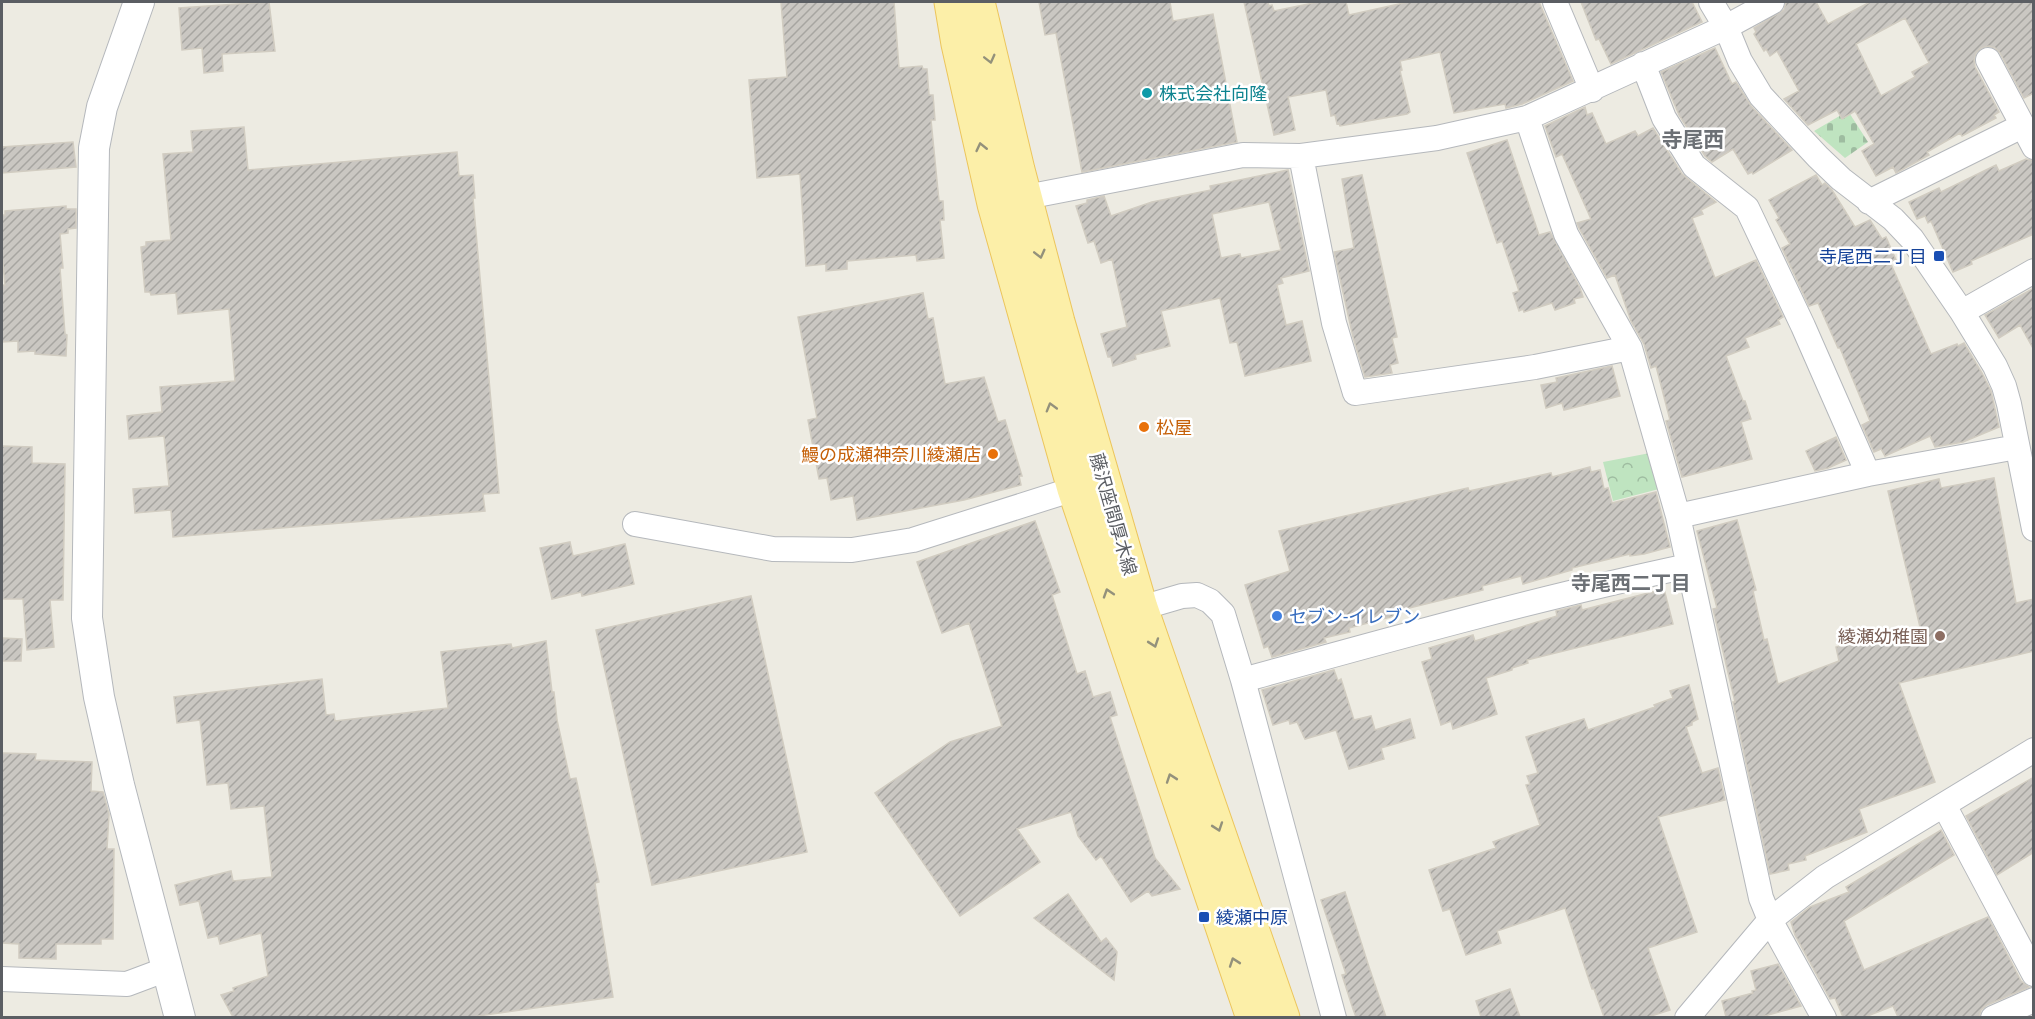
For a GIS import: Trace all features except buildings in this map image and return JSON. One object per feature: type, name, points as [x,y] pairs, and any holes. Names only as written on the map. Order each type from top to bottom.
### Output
[{"type":"main road","name":"藤沢座間厚木線","points":[[951,2],[958,44],[1010,201],[1058,322],[1141,608],[1283,1017]]},
{"type":"main road","name":"藤沢座間厚木線","points":[[978,2],[1010,201],[1074,489],[1253,1017]]},
{"type":"street","points":[[139,2],[102,107],[94,148],[87,618],[99,697],[119,785],[180,1017]]},
{"type":"street","points":[[1555,2],[1592,90]]},
{"type":"street","points":[[1711,2],[1726,27],[1740,61],[1761,96],[1818,157],[1869,202],[1893,219],[1912,239],[1962,312],[1995,366],[2004,386],[2034,529]]},
{"type":"street","points":[[1010,201],[1243,155],[1301,156],[1437,138],[1527,118],[1726,27],[1772,2]]},
{"type":"street","points":[[1988,60],[2034,147]]},
{"type":"street","points":[[1643,64],[1664,118],[1694,166],[1747,208],[1803,326],[1868,474]]},
{"type":"street","points":[[1527,118],[1566,234],[1630,348],[1678,516],[1761,898],[1770,920],[1824,1017]]},
{"type":"street","points":[[1869,202],[2022,126]]},
{"type":"street","points":[[1301,156],[1334,323],[1355,393],[1535,368],[1630,348]]},
{"type":"street","points":[[1962,312],[2034,271]]},
{"type":"street","points":[[1678,516],[1868,474],[2017,447]]},
{"type":"street","points":[[635,524],[773,549],[852,550],[913,540],[1074,489]]},
{"type":"street","points":[[1243,680],[1414,632],[1688,566]]},
{"type":"street","points":[[1141,608],[1182,596],[1197,596],[1210,601],[1222,614],[1243,680],[1334,1017]]},
{"type":"street","points":[[1687,1017],[1770,920],[1831,873],[2034,750]]},
{"type":"street","points":[[1944,805],[2034,974]]},
{"type":"street","points":[[2,979],[126,984],[167,969]]},
{"type":"street","points":[[1993,1017],[2034,1000]]},
{"type":"green space","points":[[1848,111],[1868,142],[1845,158],[1814,131]]},
{"type":"green space","points":[[1650,453],[1659,489],[1613,501],[1603,462]]},
{"type":"place","name":"株式会社向隆","points":[[1147,93]]},
{"type":"place","name":"寺尾西二丁目","points":[[1939,256]]},
{"type":"place","name":"松屋","points":[[1144,427]]},
{"type":"place","name":"鰻の成瀬神奈川綾瀬店","points":[[993,454]]},
{"type":"place","name":"セブン-イレブン","points":[[1277,616]]},
{"type":"place","name":"綾瀬幼稚園","points":[[1940,636]]},
{"type":"place","name":"綾瀬中原","points":[[1204,917]]},
{"type":"district","name":"寺尾西","points":[[1693,139]]},
{"type":"district","name":"寺尾西二丁目","points":[[1631,582]]}]
